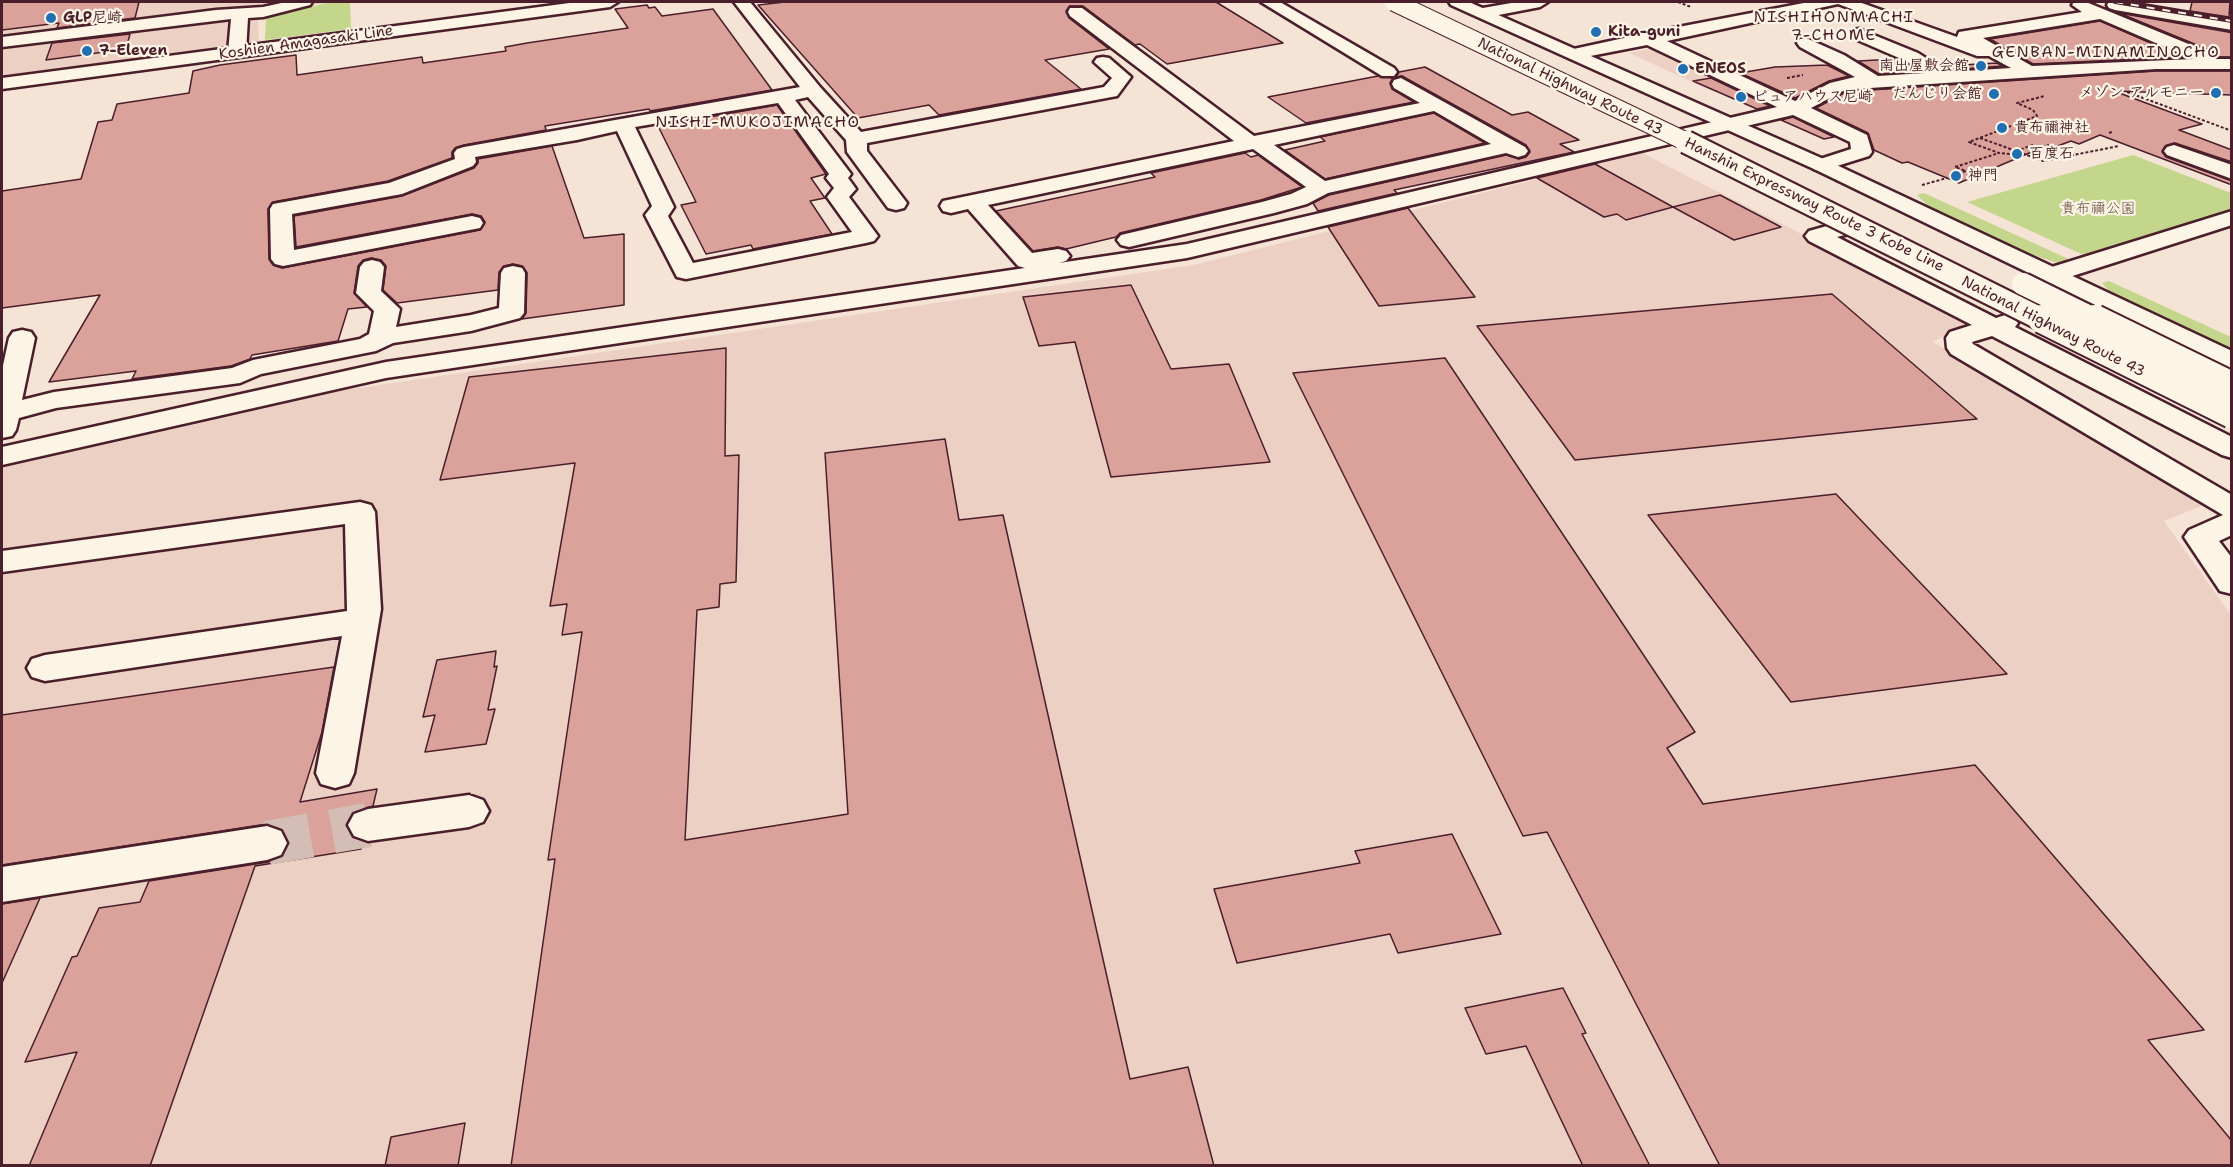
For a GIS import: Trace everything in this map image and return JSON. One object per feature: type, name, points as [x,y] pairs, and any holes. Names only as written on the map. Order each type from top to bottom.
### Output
[{"type":"main road","points":[[2,42],[263,12],[304,2]]},
{"type":"main road","name":"Koshien Amagasaki Line","points":[[2,84],[553,5],[610,2]]},
{"type":"main road","points":[[742,2],[813,91],[856,139],[857,152],[896,202]]},
{"type":"main road","points":[[1269,2],[1436,105],[1545,167]]},
{"type":"main road","name":"National Highway Route 43","points":[[1392,2],[1674,138],[2232,415]]},
{"type":"main road","name":"Hanshin Expressway Route 3 Kobe Line","points":[[1392,2],[1673,135],[2232,415]]},
{"type":"main road","name":"Hanshin Expressway Route 3 Kobe Line","points":[[1427,2],[1709,132],[2232,386]]},
{"type":"main road","name":"National Highway Route 43","points":[[1457,2],[1734,124],[2232,361]]},
{"type":"main road","points":[[1483,13],[1540,2]]},
{"type":"main road","points":[[1575,54],[1831,2]]},
{"type":"main road","points":[[1845,2],[2029,69]]},
{"type":"main road","points":[[2073,2],[2097,8],[2232,25]]},
{"type":"main road","points":[[2153,2],[2232,15]]},
{"type":"main road","points":[[2029,69],[1965,36],[2097,8],[2229,65]]},
{"type":"main road","points":[[1076,12],[1253,143],[1321,188]]},
{"type":"main road","points":[[237,52],[240,13]]},
{"type":"main road","points":[[1859,34],[1912,57],[1944,77]]},
{"type":"main road","points":[[1647,38],[1860,139],[1863,152],[1821,165]]},
{"type":"main road","points":[[1806,43],[1839,59],[1873,81]]},
{"type":"main road","points":[[856,139],[1110,92],[1122,77],[1103,62]]},
{"type":"main road","points":[[2,456],[386,370],[1187,251],[1734,124],[1796,108],[1837,87],[1873,81],[2029,69],[2156,64],[2229,65]]},
{"type":"main road","points":[[472,224],[283,259],[281,208],[394,189],[466,162],[464,153],[622,123],[813,91]]},
{"type":"main road","points":[[622,123],[663,207],[656,215],[686,272],[866,236],[838,197],[845,189],[837,178],[840,174],[783,96]]},
{"type":"main road","points":[[1436,105],[962,204],[1026,261],[1058,256],[1266,208],[1299,199],[1321,188],[1509,146]]},
{"type":"main road","points":[[2174,151],[2232,173]]},
{"type":"main road","points":[[2051,275],[2232,218]]},
{"type":"main road","points":[[1852,226],[1817,236],[2232,449]]},
{"type":"main road","points":[[372,267],[368,293],[387,309],[381,339]]},
{"type":"main road","points":[[4,422],[54,400],[240,375],[253,368],[511,313],[513,273]]},
{"type":"main road","points":[[2029,315],[1959,338],[1960,348],[2232,508]]},
{"type":"main road","points":[[4,422],[22,338]]},
{"type":"main road","points":[[2,561],[360,512],[364,609],[335,773]]},
{"type":"main road","points":[[2232,523],[2200,537],[2232,583]]},
{"type":"main road","points":[[45,668],[362,621]]},
{"type":"main road","points":[[368,825],[469,811]]},
{"type":"main road","points":[[2,885],[267,843]]},
{"type":"path","points":[[2127,92],[2232,131]]},
{"type":"path","points":[[2033,145],[2009,154],[1999,153],[1969,142],[2037,116],[2033,110],[2017,103],[2049,95]]},
{"type":"path","points":[[1979,138],[2043,161],[2119,146]]},
{"type":"path","points":[[1963,172],[1966,171],[1955,167],[1999,153]]},
{"type":"path","points":[[1916,186],[1947,178]]},
{"type":"shaded area","name":"GLP尼崎","points":[[2,2],[327,2],[258,20],[259,41],[2,76]]},
{"type":"shaded area","name":"ENEOS","points":[[1654,48],[1740,86],[1714,92],[1629,53]]},
{"type":"shaded area","points":[[1642,153],[1971,320],[1933,342],[2204,505],[2164,521],[2231,615],[2231,1165],[2,1165],[2,468],[345,390],[1193,265]]},
{"type":"green space","points":[[330,2],[350,2],[351,29],[265,40],[266,18]]},
{"type":"green space","name":"貴布禰公園","points":[[2133,155],[2231,193],[2232,212],[2088,257],[1967,202]]},
{"type":"green space","points":[[1924,193],[2073,261],[2060,264],[2022,251],[1928,206],[1917,195]]},
{"type":"green space","points":[[2109,281],[2231,337],[2231,349],[2109,291],[2102,283]]},
{"type":"building","name":"GLP尼崎","points":[[2,2],[139,2],[135,18],[57,28],[59,23],[2,30]]},
{"type":"building","points":[[785,2],[1216,2],[1283,43],[1167,64],[1140,44],[1135,45],[1083,6],[1070,6],[1066,11],[1069,18],[1109,49],[1045,60],[1081,89],[939,115],[929,105],[858,118],[758,5]]},
{"type":"building","points":[[2192,2],[2230,2],[2229,17],[2190,11]]},
{"type":"building","points":[[647,5],[649,8],[655,7],[662,16],[713,9],[772,90],[545,126],[546,130],[464,145],[455,148],[452,158],[388,181],[273,202],[268,209],[269,259],[273,265],[282,268],[480,230],[485,222],[481,216],[472,214],[296,247],[294,216],[402,196],[474,168],[478,159],[552,146],[584,238],[624,234],[624,305],[522,319],[526,313],[527,273],[522,266],[513,264],[504,266],[499,272],[498,290],[397,303],[383,290],[386,266],[381,260],[371,258],[363,260],[358,266],[354,293],[367,307],[348,309],[338,341],[252,355],[250,359],[231,366],[132,379],[136,371],[49,382],[100,295],[2,308],[2,191],[81,179],[98,122],[112,120],[117,104],[189,93],[193,71],[220,65],[296,55],[297,75],[422,57],[423,63],[506,51],[505,47],[527,43],[628,28],[615,9]]},
{"type":"building","points":[[2119,13],[2232,33],[2232,57],[2217,57],[2214,52]]},
{"type":"building","points":[[2100,21],[2183,57],[2033,64],[1990,39]]},
{"type":"building","points":[[130,34],[126,49],[46,60],[52,43]]},
{"type":"building","points":[[1896,59],[1918,71],[1879,74],[1858,61]]},
{"type":"building","name":"南出屋敷会館","points":[[1997,63],[2003,66],[1949,70],[1943,66]]},
{"type":"building","points":[[1827,65],[1849,76],[1829,81],[1795,98],[1740,73],[1775,67]]},
{"type":"building","points":[[1425,67],[1512,115],[1528,112],[1579,140],[1560,144],[1574,152],[1394,190],[1397,193],[1318,211],[1313,203],[1329,195],[1506,155],[1519,159],[1526,157],[1530,152],[1526,145],[1402,76],[1396,77],[1399,72]]},
{"type":"building","name":"貴布禰神社","points":[[2156,71],[2232,71],[2232,95],[2114,91],[2202,124],[2179,130],[2232,150],[2232,162],[2175,143],[2165,146],[2162,152],[2166,157],[2232,181],[2232,185],[2100,135],[2079,144],[2071,141],[2055,147],[2048,145],[1959,183],[1908,162],[1902,163],[1874,150],[1868,133],[1816,108],[1844,93],[1855,91]]},
{"type":"building","points":[[1378,76],[1393,78],[1390,83],[1392,89],[1414,102],[1306,123],[1268,97]]},
{"type":"building","points":[[1711,78],[1770,106],[1757,109],[1693,81]]},
{"type":"building","points":[[777,105],[826,174],[811,178],[825,198],[810,201],[832,234],[753,249],[751,245],[706,254],[681,205],[696,202],[658,126]]},
{"type":"building","points":[[1434,113],[1485,143],[1325,179],[1285,150],[1325,141],[1320,137]]},
{"type":"building","points":[[1793,117],[1834,137],[1824,139],[1781,120]]},
{"type":"building","points":[[1245,153],[1251,157],[1258,155],[1302,187],[1261,200],[1120,233],[1116,237],[1066,249],[1058,247],[1033,251],[996,211],[1155,177],[1151,173]]},
{"type":"building","points":[[1595,164],[1673,207],[1626,220],[1617,214],[1604,217],[1537,178]]},
{"type":"building","points":[[1720,195],[1781,227],[1734,240],[1673,207]]},
{"type":"building","points":[[1408,208],[1475,297],[1379,306],[1328,227]]},
{"type":"building","points":[[1131,285],[1171,369],[1229,364],[1270,462],[1111,477],[1075,342],[1039,346],[1023,297]]},
{"type":"building","points":[[1832,294],[1977,419],[1575,460],[1477,326]]},
{"type":"building","points":[[726,348],[725,456],[739,455],[736,582],[720,584],[719,607],[697,610],[685,840],[848,814],[825,453],[945,439],[959,520],[1003,515],[1130,1079],[1188,1067],[1214,1166],[511,1166],[555,859],[548,860],[582,632],[562,635],[567,604],[550,606],[575,463],[440,480],[469,377]]},
{"type":"building","points":[[1445,358],[1695,732],[1667,748],[1703,804],[1975,765],[2204,1030],[2148,1040],[2232,1141],[2232,1166],[1720,1166],[1547,832],[1523,836],[1293,373]]},
{"type":"building","points":[[1836,494],[2007,674],[1791,702],[1648,515]]},
{"type":"building","points":[[496,651],[494,667],[497,666],[488,710],[495,709],[486,744],[425,752],[435,715],[423,717],[437,660]]},
{"type":"building","points":[[334,667],[322,732],[300,802],[377,789],[373,806],[353,812],[346,824],[352,837],[363,842],[361,849],[255,866],[150,1166],[29,1166],[77,1052],[25,1062],[72,957],[77,956],[99,908],[140,902],[149,881],[268,862],[283,856],[289,842],[282,829],[267,824],[2,865],[2,715]]},
{"type":"building","points":[[1452,834],[1501,934],[1398,953],[1390,934],[1237,963],[1214,889],[1360,863],[1355,851]]},
{"type":"building","points":[[40,898],[2,983],[2,904]]},
{"type":"building","points":[[1563,988],[1586,1033],[1582,1034],[1650,1166],[1583,1166],[1526,1046],[1486,1054],[1465,1008]]},
{"type":"building","points":[[465,1123],[458,1166],[385,1166],[391,1137]]},
{"type":"tunnel","points":[[267,843],[368,825]]},
{"type":"railway","points":[[2115,2],[2232,21]]},
{"type":"place","name":"GLP尼崎","points":[[51,18]]},
{"type":"place","name":"Kita-guni","points":[[1596,32]]},
{"type":"place","name":"7-Eleven","points":[[87,51]]},
{"type":"place","name":"南出屋敷会館","points":[[1981,66]]},
{"type":"place","name":"ENEOS","points":[[1683,69]]},
{"type":"place","name":"メゾン アルモニー","points":[[2216,93]]},
{"type":"place","name":"だんじり会館","points":[[1994,94]]},
{"type":"place","name":"ピュアハウス尼崎","points":[[1741,97]]},
{"type":"place","name":"貴布禰神社","points":[[2002,128]]},
{"type":"place","name":"百度石","points":[[2017,154]]},
{"type":"place","name":"神門","points":[[1956,176]]},
{"type":"district","name":"NISHIHONMACHI 7-CHOME","points":[[1834,27]]},
{"type":"district","name":"GENBAN-MINAMINOCHO","points":[[2106,53]]},
{"type":"district","name":"NISHI-MUKOJIMACHO","points":[[758,123]]}]
